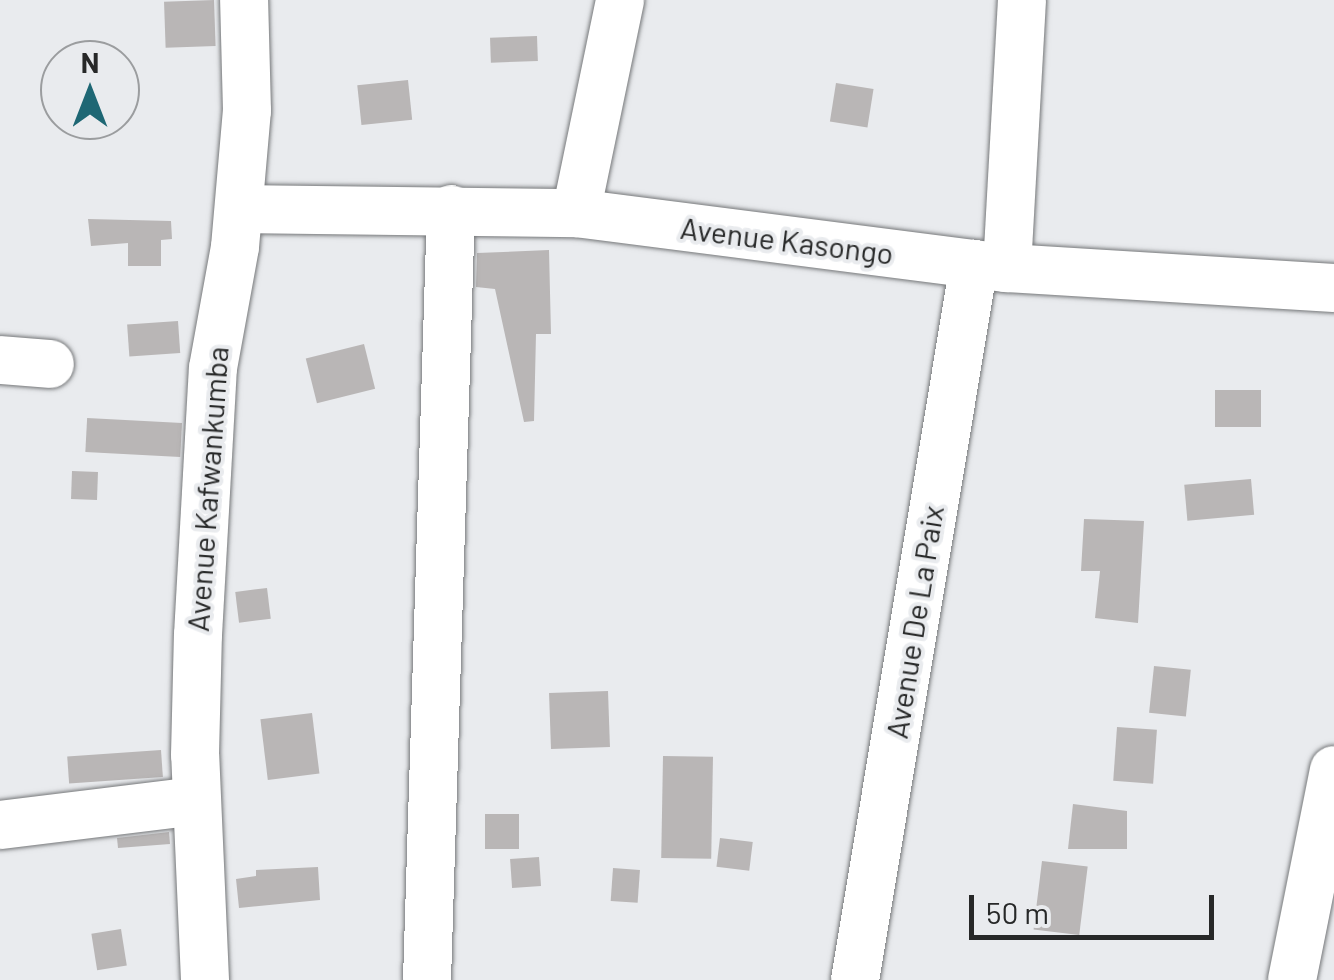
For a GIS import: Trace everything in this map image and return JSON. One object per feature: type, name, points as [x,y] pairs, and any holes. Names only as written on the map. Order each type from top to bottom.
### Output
[{"type":"street","name":"Avenue Kafwankumba","points":[[205,980],[196,801],[198,634],[213,368],[240,209],[248,110],[244,0]]},
{"type":"street","points":[[576,214],[620,0]]},
{"type":"street","points":[[990,266],[1022,0]]},
{"type":"street","name":"Avenue Kasongo","points":[[240,209],[451,209],[576,214],[990,266],[1334,288]]},
{"type":"street","points":[[427,980],[451,209]]},
{"type":"street","name":"Avenue De La Paix","points":[[855,980],[990,266]]},
{"type":"street","points":[[0,360],[50,364]]},
{"type":"street","points":[[1292,980],[1334,770]]},
{"type":"street","points":[[0,825],[196,801]]},
{"type":"building","points":[[214,0],[216,46],[166,48],[164,2]]},
{"type":"building","points":[[537,36],[538,61],[491,63],[490,38]]},
{"type":"building","points":[[408,80],[412,120],[361,125],[357,85]]},
{"type":"building","points":[[836,83],[874,89],[867,127],[830,122]]},
{"type":"building","points":[[88,219],[171,221],[172,239],[161,240],[161,266],[128,266],[128,243],[91,246]]},
{"type":"building","points":[[549,250],[551,334],[536,334],[534,421],[524,422],[495,289],[476,287],[477,253]]},
{"type":"building","points":[[178,321],[180,353],[129,356],[127,325]]},
{"type":"building","points":[[364,344],[375,389],[317,403],[306,359]]},
{"type":"building","points":[[1215,390],[1261,390],[1261,427],[1215,427]]},
{"type":"building","points":[[87,418],[182,423],[180,457],[85,452]]},
{"type":"building","points":[[72,471],[98,472],[97,500],[71,499]]},
{"type":"building","points":[[1251,479],[1254,515],[1187,521],[1184,485]]},
{"type":"building","points":[[1084,519],[1144,521],[1138,623],[1095,618],[1100,571],[1081,571]]},
{"type":"building","points":[[267,588],[271,619],[239,623],[235,592]]},
{"type":"building","points":[[1154,666],[1191,670],[1186,717],[1149,713]]},
{"type":"building","points":[[608,691],[610,747],[551,749],[549,693]]},
{"type":"building","points":[[312,713],[319,774],[268,780],[260,719]]},
{"type":"building","points":[[1117,727],[1157,730],[1153,784],[1113,781]]},
{"type":"building","points":[[161,750],[163,777],[69,783],[67,757]]},
{"type":"building","points":[[663,756],[713,757],[711,859],[661,858]]},
{"type":"building","points":[[1073,804],[1127,811],[1127,849],[1068,849]]},
{"type":"building","points":[[485,814],[519,814],[519,849],[485,849]]},
{"type":"building","points":[[169,832],[170,844],[118,848],[117,838]]},
{"type":"building","points":[[720,838],[753,842],[749,871],[716,867]]},
{"type":"building","points":[[539,857],[541,886],[512,888],[510,859]]},
{"type":"building","points":[[1042,861],[1088,867],[1079,935],[1034,929]]},
{"type":"building","points":[[318,867],[320,900],[239,908],[236,879],[256,876],[256,870]]},
{"type":"building","points":[[613,868],[640,870],[638,903],[611,901]]},
{"type":"building","points":[[121,929],[127,966],[97,970],[91,934]]}]
